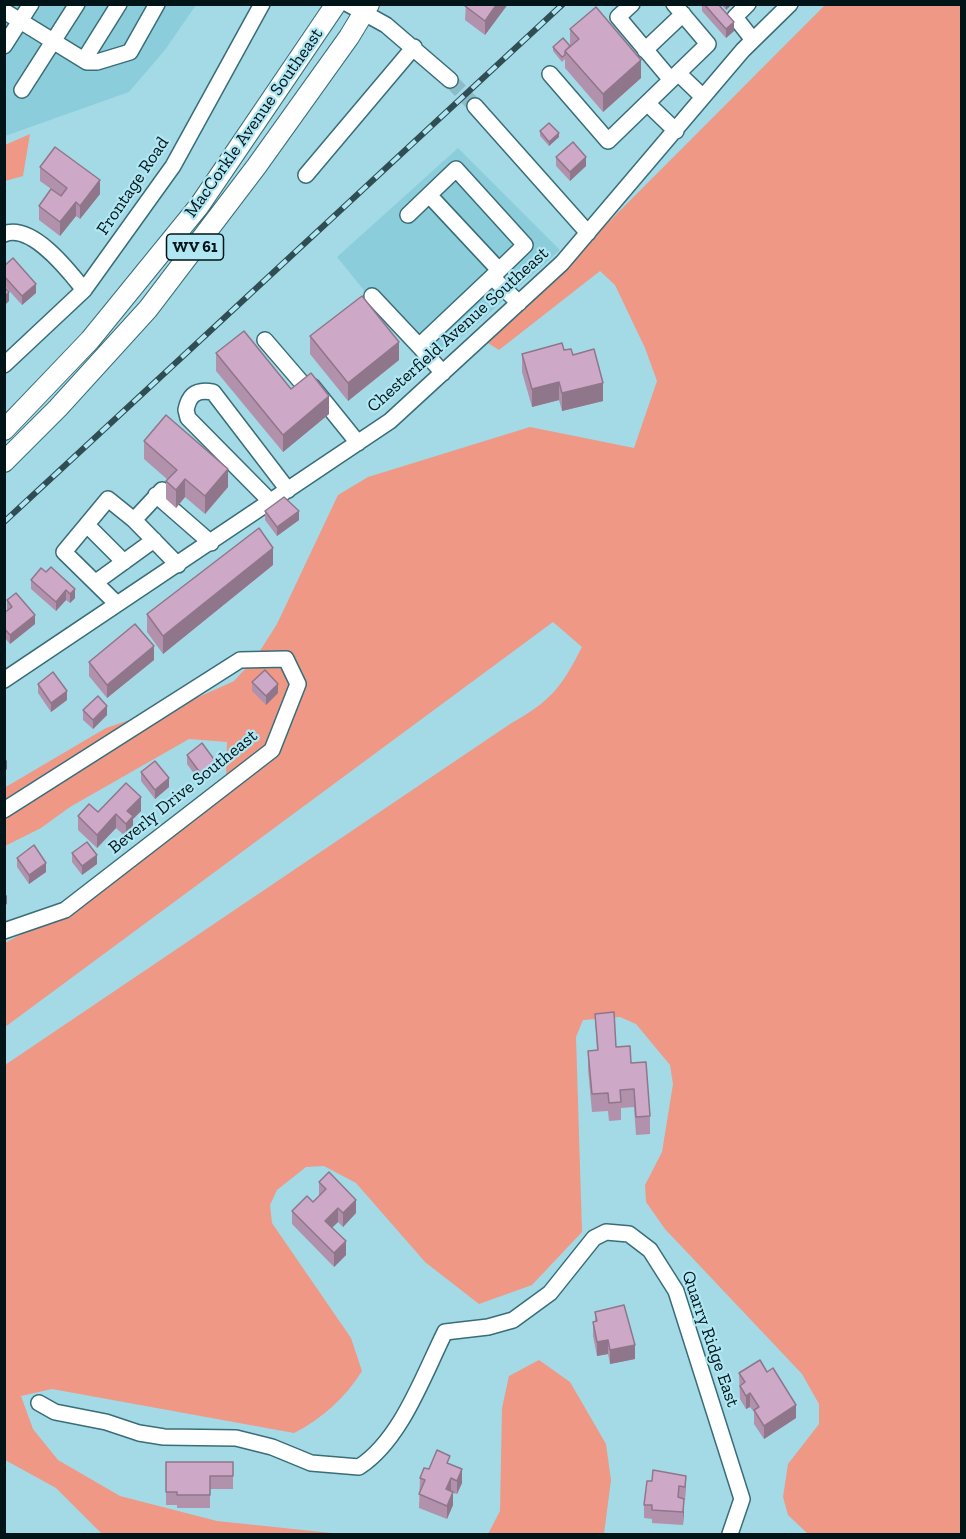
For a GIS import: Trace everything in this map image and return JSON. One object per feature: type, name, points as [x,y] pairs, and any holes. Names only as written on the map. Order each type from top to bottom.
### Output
[{"type":"main road","name":"MacCorkle Avenue Southeast","points":[[4,430],[90,340],[199,206],[336,4]]},
{"type":"main road","name":"MacCorkle Avenue Southeast","points":[[4,462],[58,408],[148,309],[256,167],[360,8]]},
{"type":"street","points":[[4,46],[31,4]]},
{"type":"street","points":[[22,90],[77,4]]},
{"type":"street","points":[[84,60],[119,4]]},
{"type":"street","points":[[4,11],[84,60],[97,62],[130,52],[157,4]]},
{"type":"street","name":"Frontage Road","points":[[4,365],[84,290],[173,166],[262,4]]},
{"type":"street","points":[[632,4],[618,17],[645,50],[674,76],[703,97]]},
{"type":"street","points":[[748,4],[735,17],[753,40]]},
{"type":"street","name":"Chesterfield Avenue Southeast","points":[[4,680],[390,421],[562,263],[753,40],[790,4]]},
{"type":"street","points":[[360,8],[414,47],[450,80]]},
{"type":"street","points":[[550,74],[608,141],[708,44],[678,9],[645,50]]},
{"type":"street","points":[[306,175],[414,47]]},
{"type":"street","points":[[647,103],[676,131]]},
{"type":"street","points":[[475,106],[588,233]]},
{"type":"street","points":[[408,215],[456,169],[525,245],[419,346]]},
{"type":"street","points":[[429,195],[519,303]]},
{"type":"street","points":[[4,234],[12,231],[29,237],[67,268],[84,290]]},
{"type":"street","points":[[372,296],[443,373]]},
{"type":"street","points":[[266,340],[302,383],[312,386],[358,443]]},
{"type":"street","points":[[271,502],[188,418],[186,410],[193,394],[202,390],[213,392],[288,490]]},
{"type":"street","points":[[169,498],[185,508],[184,520]]},
{"type":"street","points":[[169,498],[184,520],[211,543]]},
{"type":"street","points":[[134,520],[169,498]]},
{"type":"street","points":[[117,604],[64,552],[108,500],[134,520],[178,565]]},
{"type":"street","points":[[87,525],[124,562]]},
{"type":"street","points":[[96,582],[154,540]]},
{"type":"street","name":"Beverly Drive Southeast","points":[[4,810],[240,660],[286,659],[298,684],[272,750],[65,910],[4,931]]},
{"type":"street","name":"Quarry Ridge East","points":[[39,1403],[55,1412],[106,1422],[139,1433],[164,1437],[236,1438],[272,1447],[311,1463],[359,1467],[377,1454],[394,1433],[445,1332],[488,1327],[513,1320],[550,1293],[594,1238],[606,1232],[616,1231],[629,1234],[650,1250],[676,1291],[742,1499],[729,1534]]},
{"type":"shaded area","points":[[5,5],[196,5],[165,50],[129,92],[5,136]]},
{"type":"shaded area","points":[[825,5],[961,5],[961,1534],[808,1534],[788,1515],[783,1497],[788,1464],[819,1424],[819,1404],[802,1374],[665,1229],[646,1202],[645,1185],[662,1152],[673,1084],[670,1065],[636,1024],[620,1017],[583,1020],[576,1037],[582,1232],[532,1285],[479,1304],[425,1262],[356,1183],[324,1166],[306,1167],[277,1190],[270,1205],[272,1223],[351,1338],[362,1371],[349,1390],[324,1414],[294,1433],[52,1389],[21,1396],[33,1429],[58,1460],[120,1496],[217,1521],[341,1534],[102,1534],[56,1488],[5,1460],[5,1065],[536,708],[561,683],[582,647],[553,622],[5,1027],[5,943],[62,912],[226,777],[227,742],[189,739],[70,807],[41,828],[5,846],[4,788],[106,728],[201,696],[234,681],[256,657],[277,624],[338,495],[368,477],[530,427],[634,448],[657,381],[645,348],[615,285],[600,271],[499,350],[488,343]]},
{"type":"shaded area","points":[[30,134],[23,176],[5,181],[5,145]]},
{"type":"shaded area","points":[[458,148],[560,250],[427,368],[337,257]]},
{"type":"shaded area","points":[[539,1360],[570,1382],[606,1444],[611,1480],[604,1534],[488,1534],[500,1511],[502,1408],[509,1376]]},
{"type":"building","points":[[466,4],[497,4],[485,21],[465,6]]},
{"type":"building","points":[[704,4],[718,4],[734,22],[726,29]]},
{"type":"building","points":[[596,7],[641,60],[603,94],[565,51],[579,39],[570,29]]},
{"type":"building","points":[[563,38],[570,46],[562,57],[553,47]]},
{"type":"building","points":[[549,123],[559,133],[549,142],[540,131]]},
{"type":"building","points":[[573,142],[586,157],[570,172],[556,157]]},
{"type":"building","points":[[55,147],[100,180],[80,206],[76,202],[60,222],[39,206],[51,189],[61,196],[67,188],[40,167]]},
{"type":"building","points":[[13,258],[36,284],[22,296],[4,276],[4,266]]},
{"type":"building","points":[[4,287],[9,292],[4,297]]},
{"type":"building","points":[[362,296],[399,342],[348,383],[310,336]]},
{"type":"building","points":[[244,331],[291,389],[311,373],[329,396],[283,435],[216,353]]},
{"type":"building","points":[[562,343],[564,350],[571,349],[573,355],[594,349],[603,383],[562,393],[559,382],[532,389],[522,354]]},
{"type":"building","points":[[166,415],[228,469],[205,496],[185,479],[176,490],[166,481],[177,470],[144,441]]},
{"type":"building","points":[[284,497],[299,511],[277,527],[265,511]]},
{"type":"building","points":[[259,528],[273,548],[163,636],[147,614]]},
{"type":"building","points":[[51,567],[75,589],[70,594],[66,590],[56,602],[31,580],[41,568],[46,572]]},
{"type":"building","points":[[16,593],[35,615],[10,635],[4,628],[4,613],[12,607],[7,600]]},
{"type":"building","points":[[135,624],[154,646],[107,685],[89,662]]},
{"type":"building","points":[[265,670],[278,684],[266,696],[252,682]]},
{"type":"building","points":[[53,672],[67,691],[51,703],[38,684]]},
{"type":"building","points":[[98,696],[107,706],[93,720],[83,710]]},
{"type":"building","points":[[202,743],[216,762],[201,774],[187,755]]},
{"type":"building","points":[[155,761],[169,778],[155,790],[141,772]]},
{"type":"building","points":[[126,783],[141,797],[127,811],[133,816],[126,824],[116,814],[97,835],[78,816],[89,804],[98,812]]},
{"type":"building","points":[[87,842],[97,855],[82,866],[72,853]]},
{"type":"building","points":[[34,845],[46,863],[29,875],[17,858]]},
{"type":"building","points":[[614,1012],[616,1047],[630,1046],[631,1063],[646,1062],[650,1116],[636,1117],[634,1089],[620,1090],[621,1102],[609,1103],[608,1093],[592,1094],[588,1051],[598,1050],[595,1014]]},
{"type":"building","points":[[329,1172],[356,1200],[343,1213],[338,1208],[325,1221],[346,1241],[334,1253],[292,1211],[307,1196],[313,1202],[326,1189],[319,1182]]},
{"type":"building","points":[[624,1305],[635,1345],[610,1350],[608,1340],[597,1342],[593,1322],[597,1321],[595,1312]]},
{"type":"building","points":[[760,1360],[767,1372],[773,1368],[796,1405],[764,1426],[754,1410],[759,1407],[750,1393],[746,1396],[740,1386],[745,1382],[739,1373]]},
{"type":"building","points":[[437,1450],[450,1456],[447,1463],[462,1469],[457,1481],[451,1478],[446,1489],[453,1492],[447,1506],[419,1494],[425,1480],[420,1478],[424,1468],[429,1469]]},
{"type":"building","points":[[166,1462],[233,1462],[233,1476],[210,1476],[210,1495],[177,1495],[177,1492],[166,1492]]},
{"type":"building","points":[[653,1470],[686,1476],[685,1487],[679,1486],[678,1497],[684,1499],[683,1512],[652,1510],[652,1505],[644,1505],[647,1481],[652,1481]]},
{"type":"tunnel","points":[[450,80],[475,106]]},
{"type":"railway","points":[[4,522],[563,4]]}]
